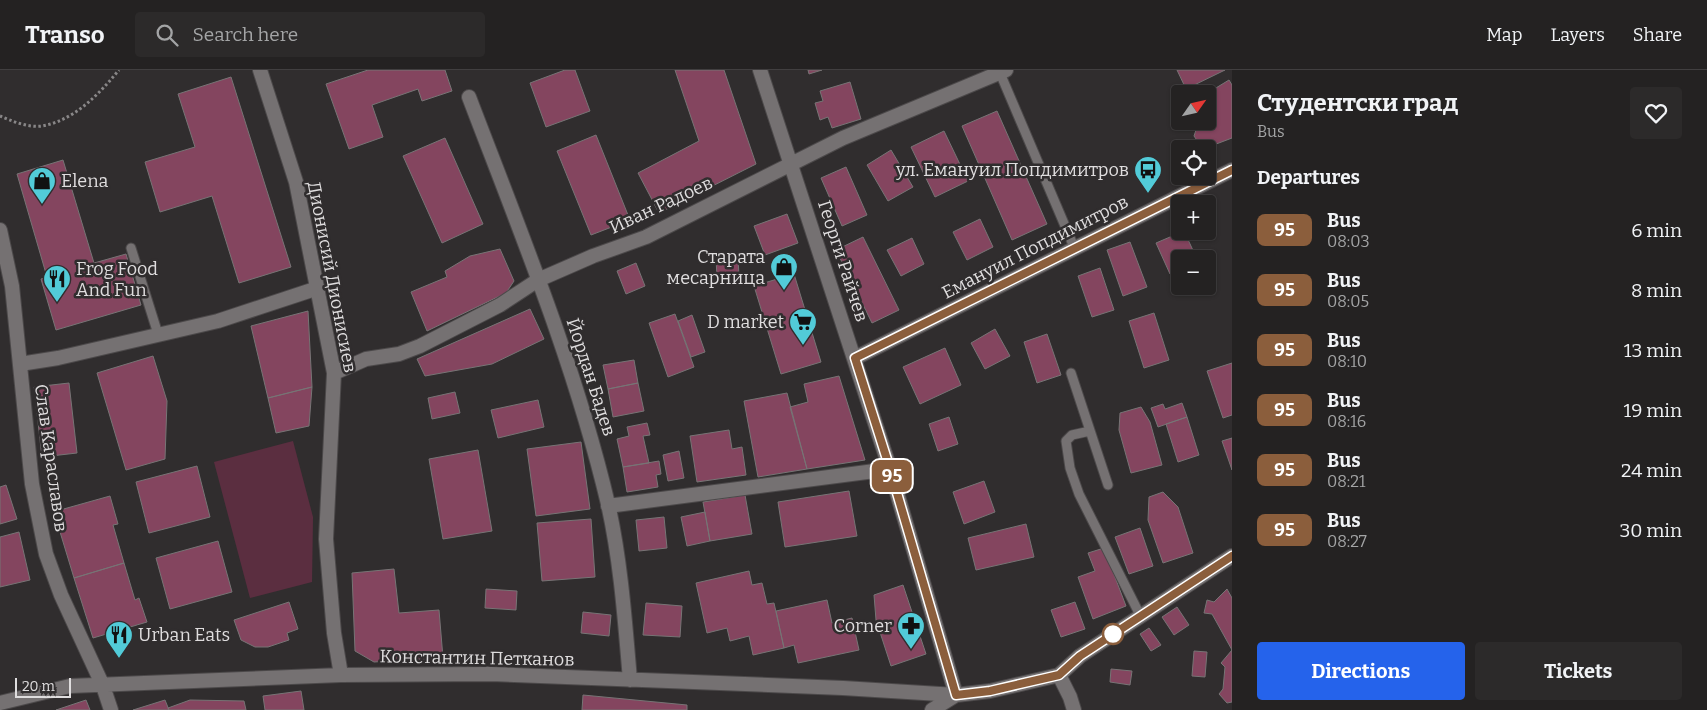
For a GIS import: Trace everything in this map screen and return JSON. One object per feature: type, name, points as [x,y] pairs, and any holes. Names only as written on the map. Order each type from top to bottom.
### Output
[{"type":"street","name":"Дионисий Дионисиев","points":[[260,70],[296,182],[334,373],[326,539],[334,633],[341,675]]},
{"type":"street","name":"Георги Райчев","points":[[760,70],[890,469],[956,695]]},
{"type":"street","name":"Иван Радоев","points":[[334,373],[366,359],[399,354],[420,346],[500,305],[538,280],[593,256],[646,237],[843,138],[1003,71]]},
{"type":"street","name":"Йордан Бадев","points":[[470,97],[562,343],[593,445],[608,506],[622,588],[630,680]]},
{"type":"street","name":"Емануил Попдимитров","points":[[855,358],[1232,170]]},
{"type":"street","name":"Слав Караславов","points":[[0,230],[12,286],[32,484],[46,554],[61,595],[103,686],[111,710]]},
{"type":"street","points":[[20,364],[58,358],[218,320],[318,288]]},
{"type":"street","points":[[608,506],[890,469]]},
{"type":"street","points":[[1074,710],[1059,675],[1080,656],[1232,556]]},
{"type":"street","name":"Константин Петканов","points":[[0,703],[70,686],[341,675],[490,674],[843,688],[956,695],[990,691],[1059,675]]},
{"type":"street","points":[[932,710],[956,695]]},
{"type":"lane","points":[[1003,71],[1074,248]]},
{"type":"lane","points":[[131,248],[158,334]]},
{"type":"lane","points":[[1071,373],[1108,485]]},
{"type":"lane","points":[[1090,431],[1072,435],[1066,441],[1070,468],[1079,494],[1140,616]]},
{"type":"path","points":[[0,116],[17,123],[41,126],[78,112],[104,88],[119,70]]},
{"type":"shaded area","points":[[293,441],[313,517],[312,582],[250,598],[214,462]]},
{"type":"building","points":[[368,70],[445,70],[452,91],[422,101],[418,89],[372,105],[383,137],[349,149],[326,84]]},
{"type":"building","points":[[565,70],[575,70],[590,111],[546,127],[530,83]]},
{"type":"building","points":[[675,70],[724,70],[756,164],[659,213],[638,173],[699,141]]},
{"type":"building","points":[[808,70],[822,70],[809,74]]},
{"type":"building","points":[[1177,70],[1225,70],[1194,85],[1184,85]]},
{"type":"building","points":[[231,77],[291,267],[239,283],[212,196],[160,212],[145,162],[195,147],[178,94]]},
{"type":"building","points":[[1229,80],[1232,85],[1232,138],[1216,144],[1216,140],[1197,140],[1194,136],[1196,130],[1216,130],[1216,88]]},
{"type":"building","points":[[850,82],[861,119],[832,128],[828,117],[820,120],[815,103],[823,101],[820,91]]},
{"type":"building","points":[[997,111],[1047,224],[1012,240],[962,126]]},
{"type":"building","points":[[944,131],[968,181],[935,197],[911,147]]},
{"type":"building","points":[[596,135],[630,220],[591,235],[557,151]]},
{"type":"building","points":[[445,138],[483,224],[442,243],[403,156]]},
{"type":"building","points":[[891,150],[913,187],[888,201],[867,165]]},
{"type":"building","points":[[63,160],[94,263],[126,254],[141,305],[56,330],[41,279],[47,277],[17,174]]},
{"type":"building","points":[[846,167],[867,215],[842,226],[821,178]]},
{"type":"building","points":[[787,214],[798,243],[765,255],[754,226]]},
{"type":"building","points":[[980,219],[993,247],[967,260],[953,232]]},
{"type":"building","points":[[863,237],[899,310],[872,323],[836,250]]},
{"type":"building","points":[[1171,237],[1171,240],[1188,240],[1193,250],[1171,250],[1170,274],[1156,243]]},
{"type":"building","points":[[912,238],[924,264],[901,276],[887,250]]},
{"type":"building","points":[[1130,242],[1147,287],[1123,296],[1107,250]]},
{"type":"building","points":[[500,249],[514,281],[506,293],[427,331],[411,292],[447,277],[445,271],[470,256]]},
{"type":"building","points":[[738,258],[739,276],[717,277],[716,259]]},
{"type":"building","points":[[636,263],[645,286],[626,294],[617,271]]},
{"type":"building","points":[[1100,268],[1114,310],[1092,317],[1078,276]]},
{"type":"building","points":[[794,274],[821,362],[781,374],[754,286]]},
{"type":"building","points":[[530,309],[544,339],[492,364],[425,376],[417,359]]},
{"type":"building","points":[[308,311],[312,387],[268,398],[251,326]]},
{"type":"building","points":[[1154,313],[1169,360],[1144,368],[1129,321]]},
{"type":"building","points":[[675,314],[694,367],[668,377],[649,323]]},
{"type":"building","points":[[692,315],[705,352],[691,357],[678,321]]},
{"type":"building","points":[[995,329],[1010,356],[985,369],[971,343]]},
{"type":"building","points":[[1047,334],[1061,375],[1037,383],[1024,342]]},
{"type":"building","points":[[945,348],[961,385],[920,404],[903,367]]},
{"type":"building","points":[[153,356],[167,401],[165,459],[126,470],[97,373]]},
{"type":"building","points":[[634,360],[638,383],[608,389],[603,365]]},
{"type":"building","points":[[1232,363],[1232,415],[1223,418],[1207,371]]},
{"type":"building","points":[[839,376],[865,460],[807,469],[790,407],[808,402],[804,384]]},
{"type":"building","points":[[69,383],[77,453],[42,457],[34,387]]},
{"type":"building","points":[[638,383],[644,411],[613,417],[608,389]]},
{"type":"building","points":[[312,387],[309,426],[276,433],[268,398]]},
{"type":"building","points":[[455,392],[460,413],[432,419],[428,398]]},
{"type":"building","points":[[787,393],[807,469],[758,477],[744,401]]},
{"type":"building","points":[[538,400],[544,427],[498,438],[491,410]]},
{"type":"building","points":[[1182,403],[1187,417],[1158,427],[1151,408],[1163,404],[1165,409]]},
{"type":"building","points":[[1141,407],[1150,422],[1162,465],[1131,473],[1119,430],[1120,413]]},
{"type":"building","points":[[949,417],[958,444],[938,451],[929,424]]},
{"type":"building","points":[[1187,417],[1199,455],[1178,462],[1166,424]]},
{"type":"building","points":[[647,423],[650,435],[643,436],[649,463],[623,467],[617,439],[629,436],[627,427]]},
{"type":"building","points":[[729,430],[732,449],[742,447],[746,475],[697,482],[690,436]]},
{"type":"building","points":[[1232,438],[1232,470],[1222,441]]},
{"type":"building","points":[[581,442],[590,509],[536,516],[527,449]]},
{"type":"building","points":[[478,450],[492,531],[443,539],[429,459]]},
{"type":"building","points":[[679,451],[684,478],[668,481],[663,455]]},
{"type":"building","points":[[659,461],[661,474],[656,475],[658,487],[627,492],[623,467]]},
{"type":"building","points":[[197,466],[210,517],[149,533],[136,482]]},
{"type":"building","points":[[984,481],[995,512],[964,524],[953,492]]},
{"type":"building","points":[[6,485],[17,519],[0,524],[0,487]]},
{"type":"building","points":[[849,491],[857,536],[785,547],[778,502]]},
{"type":"building","points":[[1163,492],[1178,507],[1193,553],[1163,563],[1148,520],[1149,497]]},
{"type":"building","points":[[745,495],[752,534],[710,541],[703,502]]},
{"type":"building","points":[[110,496],[118,524],[113,525],[124,563],[74,578],[57,522],[63,520],[60,510]]},
{"type":"building","points":[[705,512],[710,541],[687,546],[681,517]]},
{"type":"building","points":[[664,517],[667,548],[639,551],[636,520]]},
{"type":"building","points":[[591,519],[595,577],[542,581],[537,523]]},
{"type":"building","points":[[1026,524],[1034,557],[976,570],[968,538]]},
{"type":"building","points":[[1140,528],[1153,566],[1129,574],[1115,537]]},
{"type":"building","points":[[19,532],[30,580],[0,587],[0,537]]},
{"type":"building","points":[[218,541],[232,592],[170,609],[156,558]]},
{"type":"building","points":[[1104,548],[1126,606],[1093,619],[1078,577],[1095,571],[1088,553]]},
{"type":"building","points":[[124,563],[135,600],[139,598],[147,622],[93,638],[74,578]]},
{"type":"building","points":[[394,569],[399,613],[439,610],[443,658],[374,662],[355,651],[352,573]]},
{"type":"building","points":[[749,571],[752,585],[762,583],[767,604],[774,603],[784,648],[753,655],[749,636],[730,641],[727,628],[707,633],[696,583]]},
{"type":"building","points":[[903,585],[926,654],[891,666],[876,620],[874,595]]},
{"type":"building","points":[[486,589],[517,591],[516,610],[485,608]]},
{"type":"building","points":[[1227,589],[1232,598],[1232,650],[1212,614],[1204,613],[1207,600],[1214,602]]},
{"type":"building","points":[[827,600],[832,623],[852,618],[859,650],[798,663],[794,645],[784,648],[776,611]]},
{"type":"building","points":[[289,602],[298,629],[287,633],[289,640],[268,647],[255,647],[241,640],[234,620]]},
{"type":"building","points":[[1075,602],[1085,629],[1061,637],[1051,610]]},
{"type":"building","points":[[646,603],[682,606],[680,637],[643,635]]},
{"type":"building","points":[[1177,607],[1189,625],[1174,635],[1162,617]]},
{"type":"building","points":[[583,612],[611,615],[609,636],[581,633]]},
{"type":"building","points":[[1149,628],[1161,645],[1151,651],[1140,634]]},
{"type":"building","points":[[1232,650],[1232,702],[1227,703],[1219,694],[1223,689],[1225,667],[1221,663]]},
{"type":"building","points":[[1194,651],[1207,652],[1205,677],[1192,676]]},
{"type":"building","points":[[1111,669],[1132,671],[1130,685],[1110,682]]},
{"type":"building","points":[[301,691],[304,710],[265,710],[263,696]]},
{"type":"building","points":[[583,695],[687,705],[687,710],[582,710]]},
{"type":"building","points":[[86,700],[90,710],[56,710]]},
{"type":"building","points":[[165,700],[169,710],[133,710]]},
{"type":"building","points":[[190,700],[244,701],[246,710],[169,710],[168,708]]},
{"type":"bus line","name":"95","points":[[1232,170],[855,358],[890,469],[956,695],[990,691],[1059,675],[1080,656],[1232,556]]},
{"type":"place","name":"ул. Емануил Попдимитров","points":[[1148,194]]},
{"type":"place","name":"Elena","points":[[42,205]]},
{"type":"place","name":"Старата месарница","points":[[784,291]]},
{"type":"place","name":"Frog Food And Fun","points":[[57,303]]},
{"type":"place","name":"D market","points":[[803,346]]},
{"type":"place","name":"Corner","points":[[911,650]]},
{"type":"place","name":"Urban Eats","points":[[119,659]]}]
